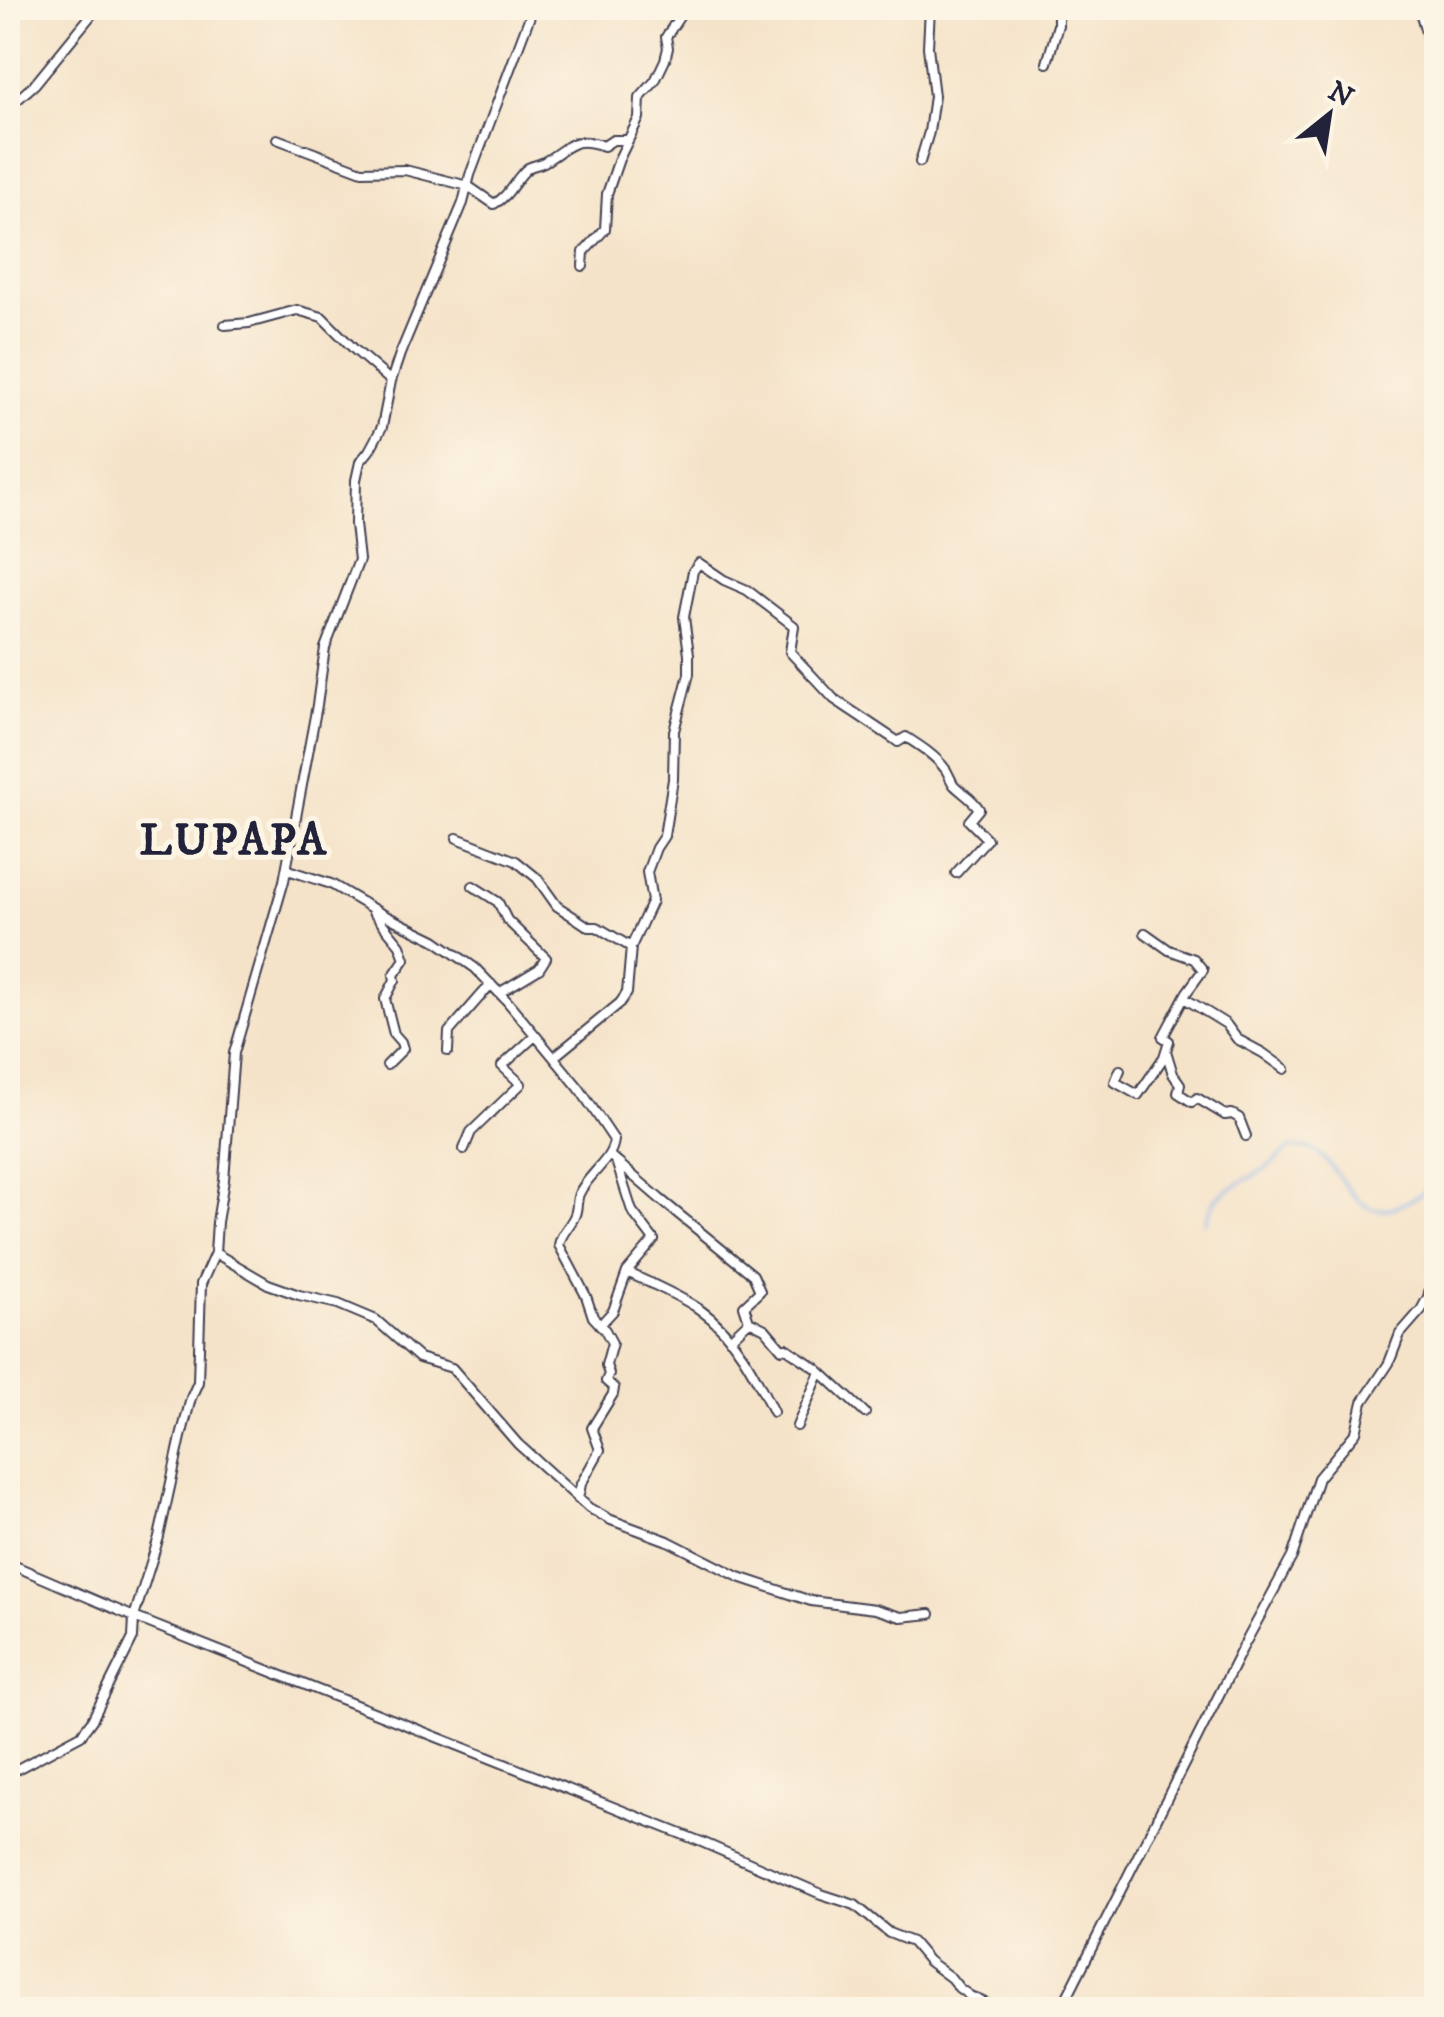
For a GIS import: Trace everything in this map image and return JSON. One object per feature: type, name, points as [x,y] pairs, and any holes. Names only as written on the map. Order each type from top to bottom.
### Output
[{"type":"street","points":[[8,108],[36,84],[97,8]]},
{"type":"street","points":[[8,1774],[82,1736],[133,1638],[134,1617],[159,1538],[198,1382],[201,1284],[215,1252],[234,1052],[286,872],[325,648],[359,560],[356,480],[360,462],[382,427],[392,381],[415,315],[468,186],[533,8]]},
{"type":"street","points":[[583,266],[584,252],[605,229],[607,194],[639,118],[640,98],[655,82],[666,60],[666,37],[685,8]]},
{"type":"street","points":[[920,162],[934,96],[928,47],[930,8]]},
{"type":"street","points":[[1047,63],[1058,25],[1058,8]]},
{"type":"street","points":[[1418,8],[1430,50],[1436,55]]},
{"type":"street","points":[[277,139],[362,171],[405,170],[468,186],[494,204],[504,199],[529,168],[571,144],[588,140],[604,146],[613,140],[628,140]]},
{"type":"street","points":[[225,325],[297,310],[322,317],[392,381]]},
{"type":"street","points":[[554,1057],[620,1003],[626,993],[631,947],[652,901],[647,872],[664,836],[673,779],[674,731],[689,674],[684,617],[693,571],[699,563],[747,590],[794,626],[790,652],[817,683],[898,742],[906,737],[916,743],[977,805],[979,809],[969,821],[987,838],[956,873]]},
{"type":"street","points":[[457,838],[516,861],[537,878],[557,906],[589,928],[597,927],[631,947]]},
{"type":"street","points":[[286,872],[331,884],[436,940],[475,968],[580,1088],[614,1140],[612,1157],[632,1211],[654,1240],[627,1272],[613,1310],[600,1325]]},
{"type":"street","points":[[474,886],[498,902],[508,920],[546,958],[539,969],[499,992]]},
{"type":"street","points":[[367,904],[400,946],[405,960],[394,975],[386,999],[394,1034],[404,1049],[388,1065]]},
{"type":"street","points":[[1120,1070],[1115,1082],[1138,1095],[1166,1052],[1169,1041],[1163,1037],[1203,970],[1194,959],[1169,950],[1145,933]]},
{"type":"street","points":[[448,1051],[449,1032],[491,984]]},
{"type":"street","points":[[1184,998],[1285,1068]]},
{"type":"street","points":[[464,1149],[471,1132],[520,1084],[502,1066],[535,1036]]},
{"type":"street","points":[[1166,1052],[1180,1084],[1178,1093],[1192,1102],[1197,1098],[1225,1115],[1240,1118],[1246,1136]]},
{"type":"street","points":[[578,1499],[581,1484],[600,1450],[592,1428],[613,1394],[614,1388],[606,1381],[612,1343],[593,1317],[559,1246],[560,1237],[576,1215],[578,1195],[596,1169],[612,1157]]},
{"type":"street","points":[[612,1157],[753,1274],[760,1291],[744,1306],[749,1321],[765,1329],[782,1349],[820,1372],[866,1414]]},
{"type":"street","points":[[215,1252],[268,1284],[338,1304],[376,1320],[420,1358],[452,1368],[518,1444],[589,1508],[611,1520],[668,1541],[739,1577],[811,1601],[875,1609],[901,1617],[930,1614]]},
{"type":"street","points":[[1058,2010],[1292,1556],[1318,1478],[1356,1432],[1363,1402],[1389,1363],[1400,1334],[1428,1297],[1436,1262]]},
{"type":"street","points":[[627,1272],[700,1309],[746,1358],[772,1412]]},
{"type":"street","points":[[730,1339],[749,1321]]},
{"type":"street","points":[[797,1426],[820,1372]]},
{"type":"street","points":[[8,1563],[854,1905],[889,1933],[912,1942],[928,1961],[970,1996],[1015,2010]]},
{"type":"waterway","points":[[1205,1222],[1215,1200],[1267,1168],[1290,1148],[1313,1150],[1356,1198],[1376,1209],[1400,1205],[1436,1184]]},
{"type":"district","name":"LUPAPA","points":[[234,841]]}]
